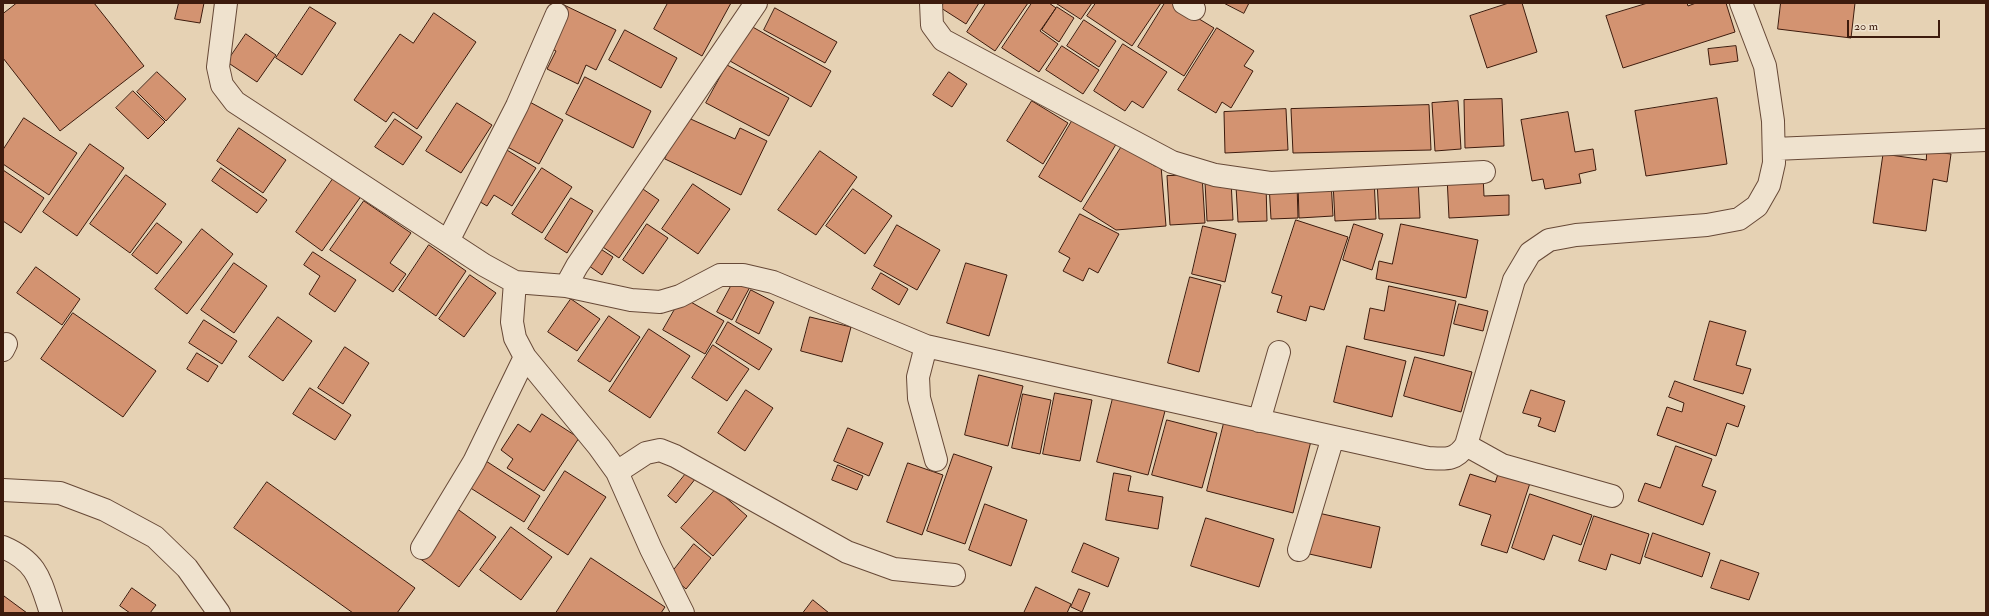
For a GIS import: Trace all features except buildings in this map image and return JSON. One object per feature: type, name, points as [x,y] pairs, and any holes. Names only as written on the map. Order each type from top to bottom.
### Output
[{"type":"street","points":[[226,3],[218,67],[222,85],[235,102],[448,241],[515,282],[566,286],[630,300],[660,302],[680,296],[720,275],[743,275],[773,282],[926,346],[1428,458],[1449,459],[1460,453],[1466,445],[1514,280],[1530,253],[1549,240],[1576,235],[1707,225],[1739,219],[1757,206],[1769,185],[1774,163],[1773,121],[1765,66],[1741,3]]},
{"type":"street","points":[[566,286],[577,266],[756,3]]},
{"type":"street","points":[[931,3],[932,25],[943,40],[1179,164],[1215,175],[1270,183],[1484,172]]},
{"type":"street","points":[[448,241],[517,106],[557,14]]},
{"type":"street","points":[[1774,149],[1986,140]]},
{"type":"street","points":[[515,282],[512,322],[515,338],[525,357],[599,447],[617,472],[651,549],[683,613]]},
{"type":"street","points":[[926,346],[918,377],[919,398],[936,460]]},
{"type":"street","points":[[1259,421],[1279,352]]},
{"type":"street","points":[[422,548],[474,462],[525,357]]},
{"type":"street","points":[[1299,550],[1332,437]]},
{"type":"street","points":[[1466,445],[1502,465],[1612,496]]},
{"type":"street","points":[[617,472],[646,453],[660,450],[675,456],[847,552],[894,569],[954,575]]},
{"type":"street","points":[[3,490],[60,494],[104,510],[155,537],[187,568],[219,613]]},
{"type":"street","points":[[3,547],[28,561],[38,575],[52,613]]}]
